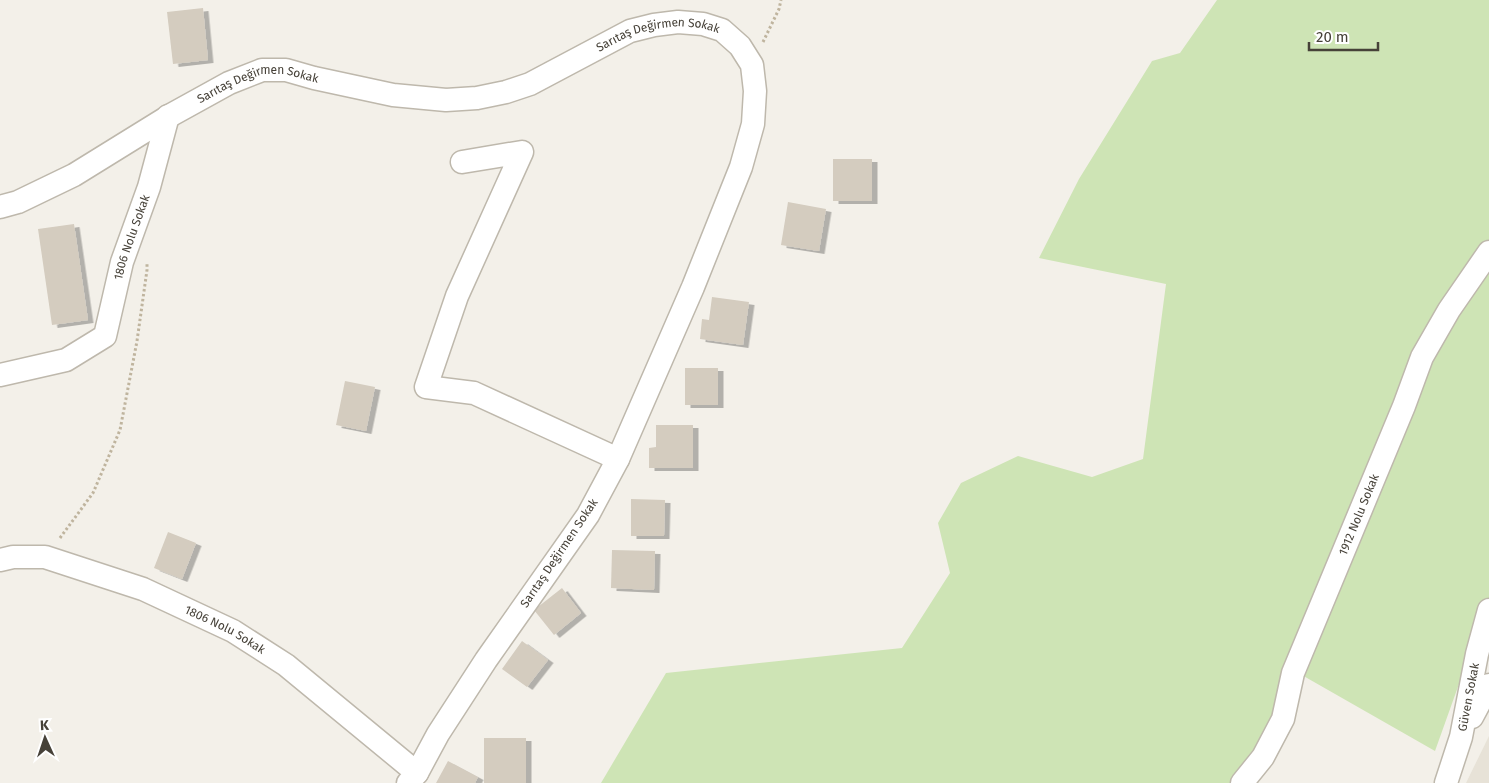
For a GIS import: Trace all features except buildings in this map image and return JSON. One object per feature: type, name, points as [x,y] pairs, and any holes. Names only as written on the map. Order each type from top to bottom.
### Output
[{"type":"street","name":"Sarıtaş Değirmen Sokak","points":[[0,207],[18,202],[74,175],[168,116],[229,84],[262,70],[286,70],[393,95],[446,100],[477,98],[506,92],[530,84],[630,31],[654,25],[678,22],[703,24],[722,30],[740,46],[752,65],[755,91],[753,124],[741,167],[693,288],[618,459],[588,515],[481,668],[438,734],[413,778]]},
{"type":"street","name":"1806 Nolu Sokak","points":[[0,374],[66,360],[105,336],[122,262],[149,187],[168,116]]},
{"type":"street","points":[[462,162],[522,152],[457,296],[426,387],[474,393],[618,459]]},
{"type":"street","name":"1912 Nolu Sokak","points":[[1242,783],[1263,757],[1283,719],[1293,673],[1404,406],[1422,357],[1449,310],[1489,252]]},
{"type":"street","name":"1806 Nolu Sokak","points":[[0,560],[12,557],[45,557],[143,588],[233,631],[286,665],[413,778]]},
{"type":"street","name":"Güven Sokak","points":[[1446,783],[1461,738],[1477,654],[1489,610]]},
{"type":"street","points":[[1461,738],[1489,685]]},
{"type":"path","points":[[752,65],[779,9],[781,0]]},
{"type":"path","points":[[45,557],[93,493],[120,430],[137,341],[147,270],[146,260]]},
{"type":"shaded area","points":[[1489,736],[1489,783],[1466,783]]},
{"type":"green space","points":[[1217,0],[1489,0],[1489,600],[1435,751],[1300,674],[1244,783],[601,783],[666,673],[902,648],[950,573],[938,523],[961,483],[1018,456],[1092,477],[1143,459],[1166,284],[1039,258],[1079,179],[1152,61],[1180,53]]}]
